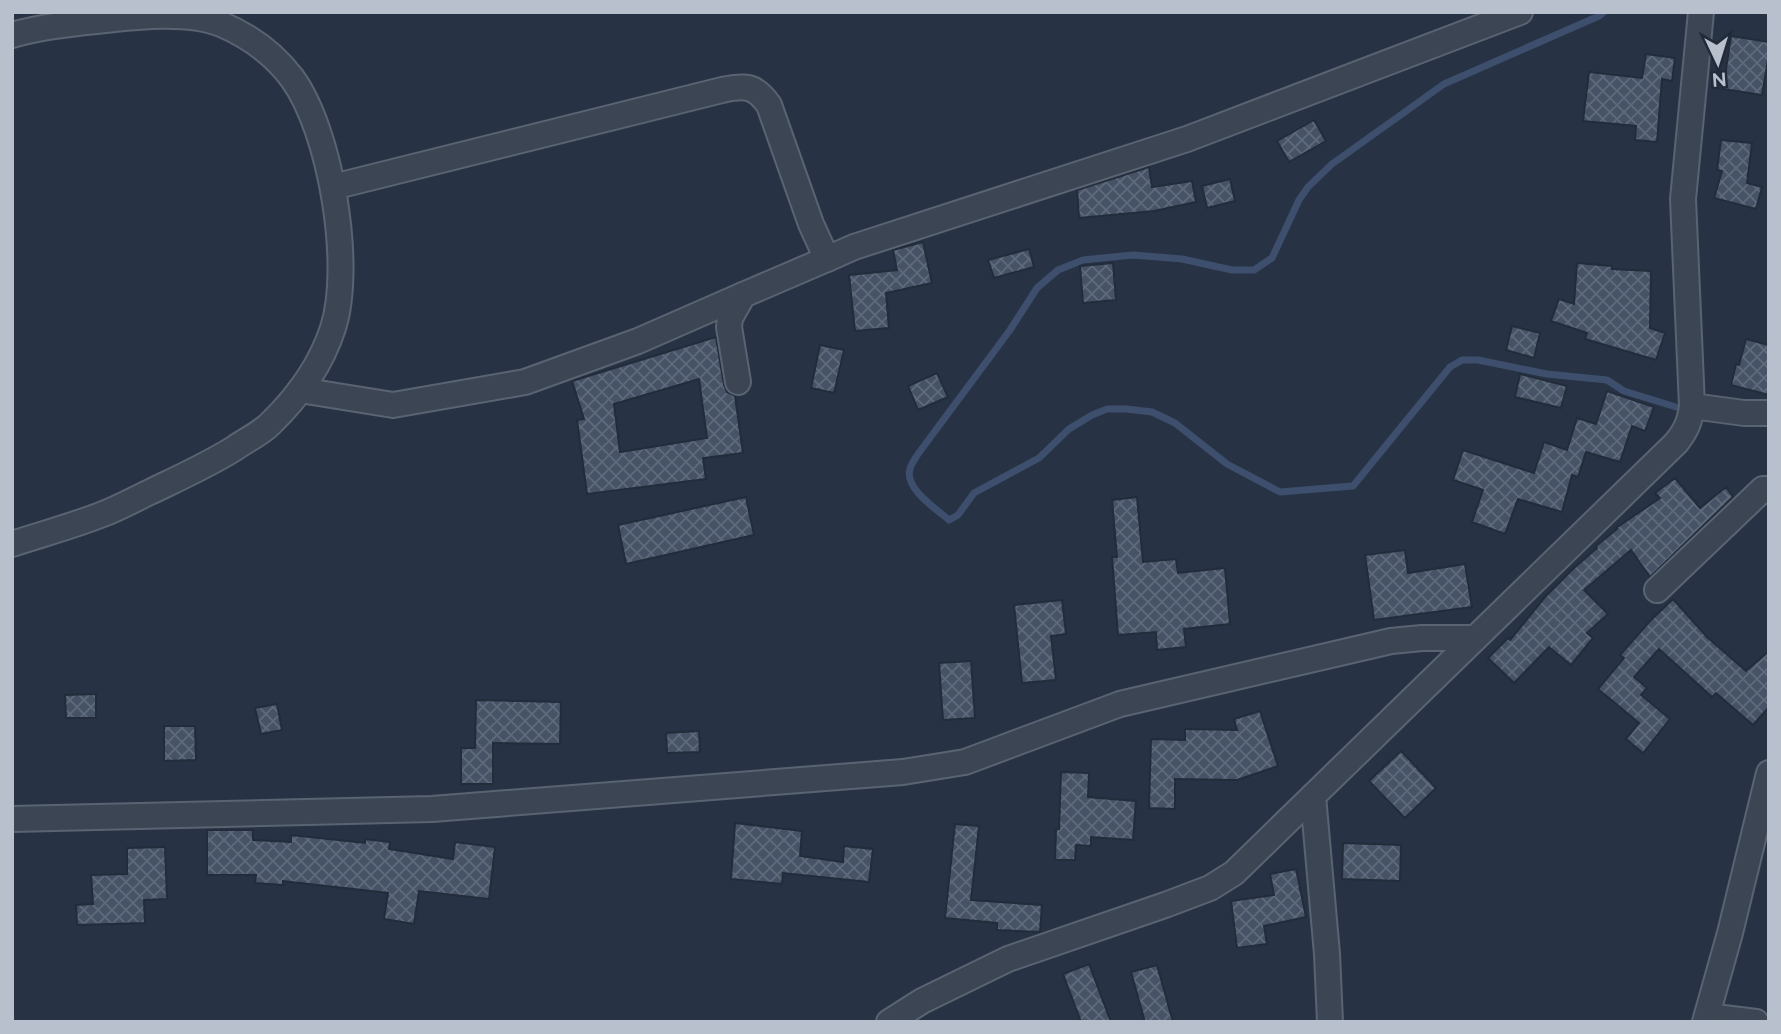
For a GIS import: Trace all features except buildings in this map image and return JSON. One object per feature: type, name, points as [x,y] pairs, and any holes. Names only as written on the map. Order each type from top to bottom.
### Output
[{"type":"street","points":[[300,390],[393,405],[525,382],[638,341],[854,247],[1187,139],[1520,12]]},
{"type":"street","points":[[889,1022],[922,1001],[1008,958],[1165,905],[1210,888],[1234,873],[1676,443],[1690,421],[1692,405],[1683,200],[1701,12]]},
{"type":"street","points":[[12,35],[36,29],[139,16],[196,18],[224,25],[247,37],[274,57],[293,80],[314,118],[333,187],[339,227],[340,290],[334,325],[323,355],[300,390],[268,426],[211,463],[104,514],[12,544]]},
{"type":"street","points":[[333,187],[722,89],[743,86],[761,93],[769,105],[811,224],[827,258]]},
{"type":"street","points":[[737,382],[729,327],[730,318],[743,295]]},
{"type":"street","points":[[1692,405],[1744,413],[1769,413]]},
{"type":"street","points":[[1657,590],[1763,489],[1769,491]]},
{"type":"street","points":[[12,818],[432,809],[903,772],[965,762],[1119,704],[1391,641],[1475,638]]},
{"type":"street","points":[[1756,1022],[1706,1019],[1769,773]]},
{"type":"street","points":[[1313,796],[1330,1022]]},
{"type":"waterway","points":[[1604,12],[1444,84],[1332,164],[1308,187],[1299,200],[1272,258],[1254,270],[1232,270],[1182,259],[1133,255],[1083,260],[1058,270],[1037,288],[1010,330],[918,454],[909,476],[922,498],[949,520],[958,515],[974,493],[1039,458],[1069,429],[1107,409],[1126,409],[1152,412],[1175,423],[1227,464],[1280,492],[1353,486],[1450,367],[1462,360],[1478,360],[1547,374],[1607,380],[1624,391],[1676,407]]}]
